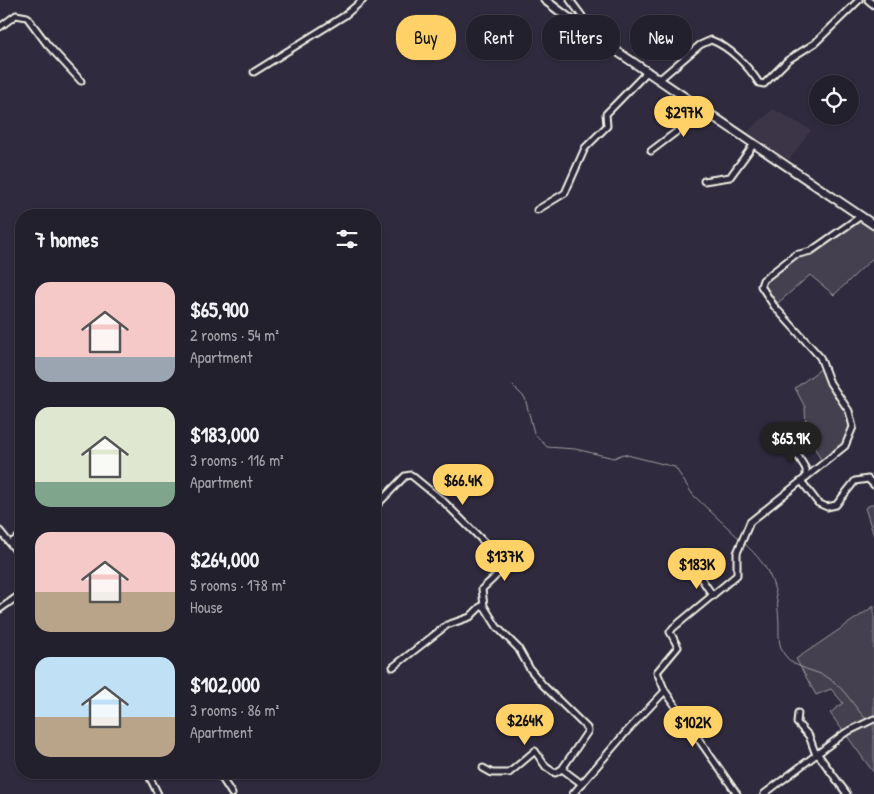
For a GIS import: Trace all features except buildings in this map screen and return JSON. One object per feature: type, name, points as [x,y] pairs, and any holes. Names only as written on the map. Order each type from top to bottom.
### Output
[{"type":"main road","points":[[544,0],[564,15]]},
{"type":"main road","points":[[620,53],[874,225]]},
{"type":"street","points":[[254,72],[344,16],[363,0]]},
{"type":"street","points":[[570,0],[582,13],[581,15]]},
{"type":"street","points":[[660,79],[700,45],[711,40],[720,43],[751,70],[759,82],[764,84],[788,60],[815,43],[859,0]]},
{"type":"street","points":[[868,0],[874,5]]},
{"type":"street","points":[[0,27],[16,15],[27,17],[47,44],[81,81]]},
{"type":"street","points":[[537,210],[565,193],[585,148],[607,126],[606,114],[648,71]]},
{"type":"street","points":[[651,151],[705,110]]},
{"type":"street","points":[[704,180],[730,177],[754,144]]},
{"type":"street","points":[[737,794],[664,691],[657,672],[678,648],[670,632],[673,628],[737,575],[738,548],[750,522],[845,446],[852,430],[849,411],[830,383],[820,357],[774,306],[764,292],[762,282],[795,255],[811,251],[861,216]]},
{"type":"street","points":[[792,446],[806,469],[806,478]]},
{"type":"street","points":[[381,501],[405,476],[410,474],[444,502],[479,535],[501,560],[498,575],[482,589],[484,606],[497,627],[525,656],[530,669],[543,685],[587,728],[588,731],[562,769],[554,773],[550,771],[535,751],[509,773],[492,773],[483,768]]},
{"type":"street","points":[[802,482],[818,503],[827,508],[836,505],[855,481],[868,480],[874,485]]},
{"type":"street","points":[[0,531],[15,549]]},
{"type":"street","points":[[10,543],[15,540]]},
{"type":"street","points":[[697,572],[713,596]]},
{"type":"street","points":[[0,609],[15,598]]},
{"type":"street","points":[[393,667],[447,625],[466,619],[484,606]]},
{"type":"street","points":[[573,794],[627,730],[664,691]]},
{"type":"street","points":[[798,713],[797,724],[809,736],[817,754],[847,794]]},
{"type":"street","points":[[764,794],[845,733],[874,720]]},
{"type":"street","points":[[562,769],[582,784]]},
{"type":"street","points":[[150,779],[158,794]]},
{"type":"street","points":[[222,779],[232,794]]},
{"type":"shaded area","points":[[773,109],[811,130],[789,160],[747,132]]},
{"type":"shaded area","points":[[857,218],[874,229],[874,257],[834,295],[810,275],[778,303],[766,289],[765,281],[799,253],[807,254]]},
{"type":"shaded area","points":[[822,368],[839,393],[849,413],[851,423],[850,433],[844,445],[821,460],[806,431],[805,407],[795,388]]},
{"type":"shaded area","points":[[874,503],[874,536],[865,508]]},
{"type":"shaded area","points":[[874,606],[874,773],[830,713],[843,703],[831,689],[816,695],[796,659]]},
{"type":"waterway","points":[[512,385],[525,398],[534,433],[547,447],[575,449],[614,458],[623,454],[675,467],[693,495],[739,538]]},
{"type":"waterway","points":[[744,543],[761,561],[771,579],[777,599],[779,636],[784,654],[793,663],[830,679],[845,693],[866,719]]}]
